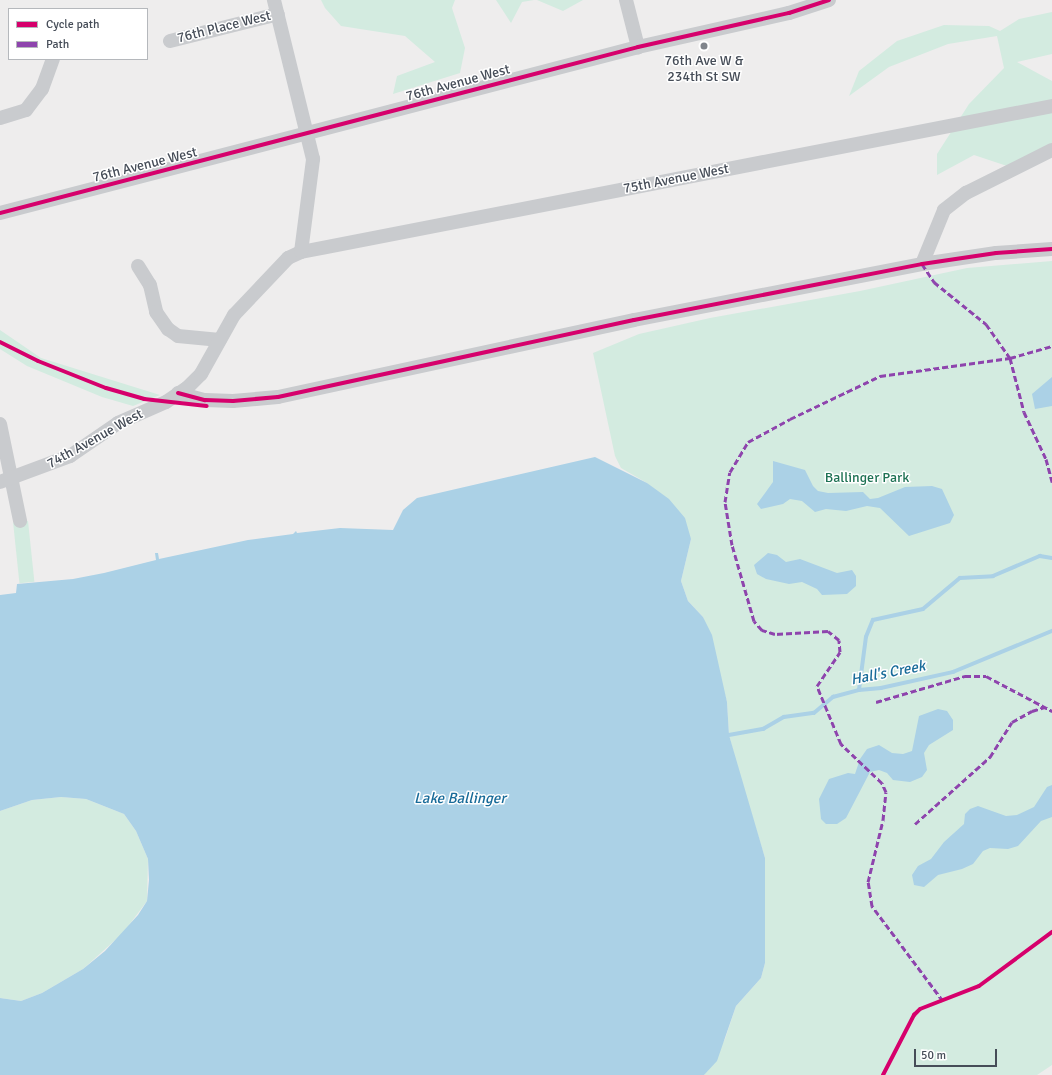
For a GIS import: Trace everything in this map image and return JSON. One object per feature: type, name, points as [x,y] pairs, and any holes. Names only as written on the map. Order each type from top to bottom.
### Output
[{"type":"street","points":[[274,0],[313,159],[301,252]]},
{"type":"street","points":[[626,0],[638,47]]},
{"type":"street","name":"76th Avenue West","points":[[0,213],[638,47],[790,13],[829,0]]},
{"type":"street","name":"76th Place West","points":[[170,41],[278,14]]},
{"type":"street","points":[[0,118],[26,110],[42,88],[53,60]]},
{"type":"street","name":"75th Avenue West","points":[[220,340],[234,315],[259,287],[288,258],[301,252],[1052,106]]},
{"type":"street","points":[[922,264],[944,210],[966,193],[1052,150]]},
{"type":"street","points":[[178,393],[205,400],[233,401],[278,396],[634,320],[922,264],[996,253],[1052,249]]},
{"type":"street","points":[[138,266],[150,285],[156,312],[168,329],[178,336],[220,340]]},
{"type":"street","name":"74th Avenue West","points":[[6,479],[70,456],[118,423],[166,402],[200,374],[220,340]]},
{"type":"street","points":[[0,424],[6,479],[20,521]]},
{"type":"green space","points":[[321,0],[455,0],[452,8],[465,48],[460,73],[393,94],[397,76],[435,62],[405,36],[341,26],[325,8]]},
{"type":"green space","points":[[496,0],[534,0],[522,2],[511,23]]},
{"type":"green space","points":[[537,0],[583,0],[563,11]]},
{"type":"green space","points":[[1052,12],[1052,54],[1017,62],[1052,81],[1052,143],[1007,166],[974,155],[937,175],[937,154],[969,104],[1004,68],[997,36],[948,44],[889,67],[849,96],[859,71],[897,41],[944,25],[989,26],[1000,31],[1019,19]]},
{"type":"green space","name":"Ballinger Park","points":[[1052,261],[1052,1065],[1037,1075],[704,1075],[725,1039],[736,1006],[761,978],[765,963],[765,858],[729,735],[727,702],[703,617],[688,601],[681,581],[691,539],[647,483],[621,468],[615,456],[593,353],[639,334],[710,318],[860,291],[967,268]]},
{"type":"green space","points":[[0,330],[41,358],[160,395],[133,406],[102,397],[27,366],[0,349]]},
{"type":"green space","points":[[28,521],[34,582],[19,583],[13,523]]},
{"type":"green space","points":[[61,797],[86,799],[124,814],[136,831],[148,859],[147,901],[123,933],[83,969],[42,993],[21,1001],[0,998],[0,811],[32,800]]},
{"type":"water","points":[[1052,377],[1052,406],[1035,409],[1032,394]]},
{"type":"water","name":"Lake Ballinger","points":[[595,457],[647,483],[669,499],[685,518],[691,539],[681,581],[688,601],[703,617],[712,635],[727,702],[729,735],[765,858],[765,963],[761,978],[736,1006],[717,1061],[704,1075],[0,1075],[0,998],[21,1001],[42,993],[83,969],[105,951],[138,915],[147,901],[149,880],[148,859],[136,831],[124,814],[86,799],[61,797],[32,800],[0,811],[0,595],[16,593],[17,584],[73,579],[156,560],[155,553],[158,553],[159,559],[248,540],[293,534],[296,531],[297,533],[340,528],[393,530],[403,510],[417,498]]},
{"type":"water","points":[[773,461],[805,470],[813,486],[818,491],[828,493],[863,492],[870,499],[878,498],[905,487],[932,486],[942,489],[954,515],[950,523],[909,536],[880,508],[867,506],[846,511],[826,509],[815,512],[802,501],[790,499],[783,504],[761,509],[757,504],[773,482]]},
{"type":"water","points":[[768,553],[777,555],[786,562],[800,559],[837,573],[852,570],[856,576],[856,586],[847,594],[822,595],[817,589],[802,582],[789,584],[766,579],[757,574],[754,565]]},
{"type":"water","points":[[938,709],[947,711],[953,720],[953,730],[929,745],[924,753],[927,770],[922,777],[910,782],[893,780],[887,773],[879,770],[870,772],[846,818],[837,824],[826,824],[821,819],[819,799],[829,779],[848,773],[855,774],[860,759],[867,749],[879,745],[892,753],[903,754],[912,751],[919,716]]},
{"type":"water","points":[[1052,785],[1052,817],[1041,821],[1018,846],[1008,849],[990,848],[983,851],[973,864],[962,869],[938,875],[924,887],[914,885],[912,875],[918,866],[931,859],[944,842],[964,824],[965,814],[970,809],[978,806],[1006,816],[1017,815],[1034,807],[1047,787]]},
{"type":"waterway","points":[[859,690],[866,637],[873,620],[923,609],[960,578],[993,576],[1040,556],[1052,558]]},
{"type":"waterway","name":"Hall's Creek","points":[[729,735],[763,729],[784,717],[814,713],[833,697],[859,690],[881,688],[953,672],[1052,631]]},
{"type":"marked path","points":[[922,264],[934,282],[986,324],[1010,358],[1024,412],[1046,459],[1052,482]]},
{"type":"marked path","points":[[943,1001],[872,906],[868,882],[883,820],[886,792],[882,783],[841,744],[817,686],[840,652],[839,640],[828,631],[775,634],[762,630],[754,621],[732,545],[725,502],[730,472],[748,442],[790,419],[880,376],[1010,358],[1052,346]]},
{"type":"marked path","points":[[876,702],[965,676],[986,676],[1052,711]]},
{"type":"marked path","points":[[915,824],[990,757],[1012,722],[1032,711],[1045,707]]},
{"type":"cycle path","points":[[0,213],[638,47],[789,13],[829,0]]},
{"type":"cycle path","points":[[178,393],[205,400],[233,401],[278,397],[634,320],[922,264],[996,253],[1052,249]]},
{"type":"cycle path","points":[[0,342],[38,361],[106,388],[144,399],[207,406]]},
{"type":"cycle path","points":[[883,1075],[914,1015],[920,1009],[979,986],[1052,932]]},
{"type":"place","name":"76th Ave W & 234th St SW","points":[[704,46]]}]
